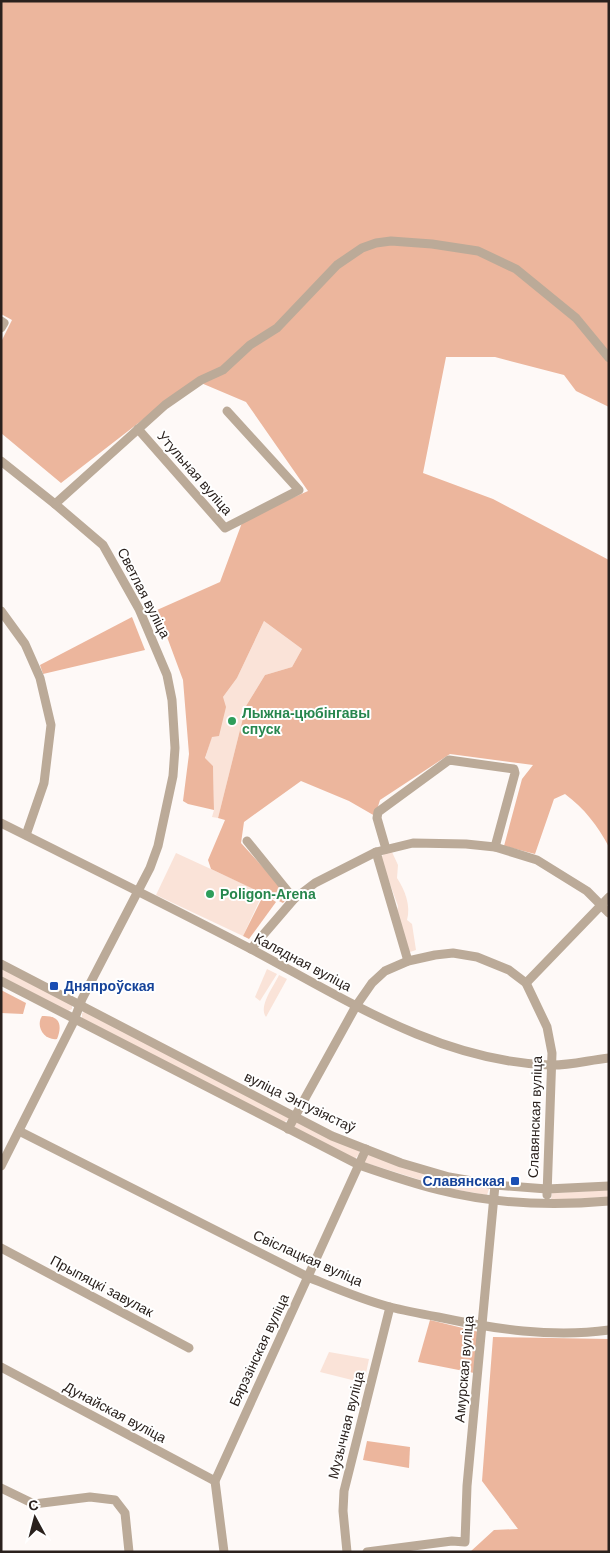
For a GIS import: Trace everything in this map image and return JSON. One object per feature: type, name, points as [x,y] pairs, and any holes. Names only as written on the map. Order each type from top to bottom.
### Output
[{"type":"street","name":"Утульная вуліца","points":[[55,504],[165,405],[201,380],[223,370],[250,345],[277,328],[342,260],[362,248],[376,243],[432,244],[478,251],[516,268],[576,318],[609,358]]},
{"type":"street","points":[[1,321],[4,323],[1,328]]},
{"type":"street","name":"Утульная вуліца","points":[[138,429],[225,528],[299,490],[227,411]]},
{"type":"street","name":"Светлая вуліца","points":[[1,461],[103,544],[139,609],[167,675],[172,700],[175,748],[173,776],[158,846],[150,868],[80,1004],[75,1019],[1,1166]]},
{"type":"street","points":[[1,611],[25,644],[40,678],[50,725],[44,783],[26,835]]},
{"type":"street","points":[[386,849],[377,818],[378,812],[448,760],[514,769],[515,772],[494,847]]},
{"type":"street","name":"Калядная вуліца","points":[[1,823],[251,949],[356,1006],[424,1038],[474,1054],[518,1063],[551,1065],[609,1058]]},
{"type":"street","points":[[246,841],[294,899]]},
{"type":"street","points":[[251,949],[294,899],[315,884],[376,852],[413,843],[466,844],[494,847],[536,860],[587,891],[609,913]]},
{"type":"street","points":[[376,852],[408,961]]},
{"type":"street","points":[[526,983],[609,897]]},
{"type":"street","name":"Славянская вуліца","points":[[288,1129],[356,1006],[372,983],[385,972],[408,961],[435,954],[452,953],[476,956],[509,970],[526,983],[547,1027],[552,1053],[547,1204]]},
{"type":"street","name":"вуліца Энтузіястаў","points":[[1,964],[332,1136],[401,1163],[426,1171],[495,1185],[547,1189],[609,1186]]},
{"type":"street","name":"вуліца Энтузіястаў","points":[[1,981],[359,1165],[439,1190],[493,1199],[547,1204],[609,1201]]},
{"type":"street","name":"Свіслацкая вуліца","points":[[19,1131],[308,1277],[347,1293],[390,1307],[481,1326],[534,1332],[589,1333],[609,1330]]},
{"type":"street","name":"Бярэзінская вуліца","points":[[215,1481],[366,1149]]},
{"type":"street","name":"Амурская вуліца","points":[[367,1552],[452,1541],[465,1542],[467,1486],[495,1185]]},
{"type":"street","name":"Прыпяцкі завулак","points":[[1,1248],[189,1348]]},
{"type":"street","name":"Музычная вуліца","points":[[347,1552],[343,1511],[344,1491],[390,1307]]},
{"type":"street","name":"Дунайская вуліца","points":[[1,1367],[215,1481]]},
{"type":"street","points":[[215,1481],[224,1552]]},
{"type":"street","points":[[1,1488],[34,1504],[90,1497],[114,1500],[125,1513],[129,1552]]},
{"type":"shaded area","points":[[1,1],[609,1],[609,407],[576,391],[564,375],[495,357],[446,357],[423,473],[493,499],[609,560],[609,847],[590,818],[565,794],[554,799],[535,854],[504,846],[522,779],[533,765],[450,754],[380,800],[375,816],[349,801],[301,781],[244,822],[241,843],[289,896],[283,903],[211,869],[208,860],[225,820],[218,818],[246,706],[265,675],[292,667],[302,649],[264,621],[237,678],[223,697],[226,707],[219,736],[212,737],[205,758],[213,766],[214,810],[188,804],[183,801],[189,754],[183,680],[157,610],[220,582],[243,520],[308,491],[246,402],[194,380],[61,483],[1,433],[1,342],[12,320],[1,314]]},
{"type":"shaded area","points":[[132,617],[145,650],[43,674],[40,665]]},
{"type":"shaded area","name":"Лыжна-цюбінгавы спуск","points":[[264,621],[302,649],[292,667],[265,675],[246,706],[218,818],[212,817],[214,810],[213,766],[205,759],[223,697],[237,678]]},
{"type":"shaded area","points":[[386,852],[392,852],[398,865],[397,878],[406,898],[407,920],[412,924],[416,950],[410,952],[407,949],[397,912],[398,906],[382,862],[382,856]]},
{"type":"shaded area","name":"Poligon-Arena","points":[[176,853],[263,893],[243,936],[156,895]]},
{"type":"shaded area","points":[[264,894],[276,902],[249,939],[243,936]]},
{"type":"shaded area","points":[[1,968],[72,1005],[72,1009],[68,1011],[1,977]]},
{"type":"shaded area","points":[[267,969],[277,974],[260,1001],[255,997]]},
{"type":"shaded area","points":[[279,975],[287,979],[266,1017],[264,1012],[265,1002]]},
{"type":"shaded area","points":[[1,990],[26,1003],[23,1014],[1,1013]]},
{"type":"shaded area","points":[[86,1011],[289,1118],[288,1120],[283,1123],[82,1018],[82,1013]]},
{"type":"shaded area","points":[[42,1016],[52,1017],[58,1022],[60,1029],[57,1039],[49,1038],[42,1032],[40,1020]]},
{"type":"shaded area","points":[[296,1122],[359,1151],[359,1154],[355,1159],[295,1129]]},
{"type":"shaded area","points":[[367,1154],[447,1180],[489,1189],[487,1195],[446,1188],[363,1162]]},
{"type":"shaded area","points":[[609,1190],[609,1197],[551,1199],[552,1193]]},
{"type":"shaded area","points":[[430,1320],[479,1332],[474,1373],[418,1362]]},
{"type":"shaded area","points":[[493,1337],[609,1339],[609,1552],[470,1552],[494,1530],[518,1529],[482,1481]]},
{"type":"shaded area","points":[[329,1352],[369,1359],[364,1383],[320,1372]]},
{"type":"shaded area","points":[[367,1441],[410,1447],[409,1468],[363,1460]]},
{"type":"place","name":"Лыжна-цюбінгавы спуск","points":[[232,721]]},
{"type":"place","name":"Poligon-Arena","points":[[210,894]]},
{"type":"place","name":"Дняпроўская","points":[[54,986]]},
{"type":"place","name":"Славянская","points":[[515,1181]]}]
